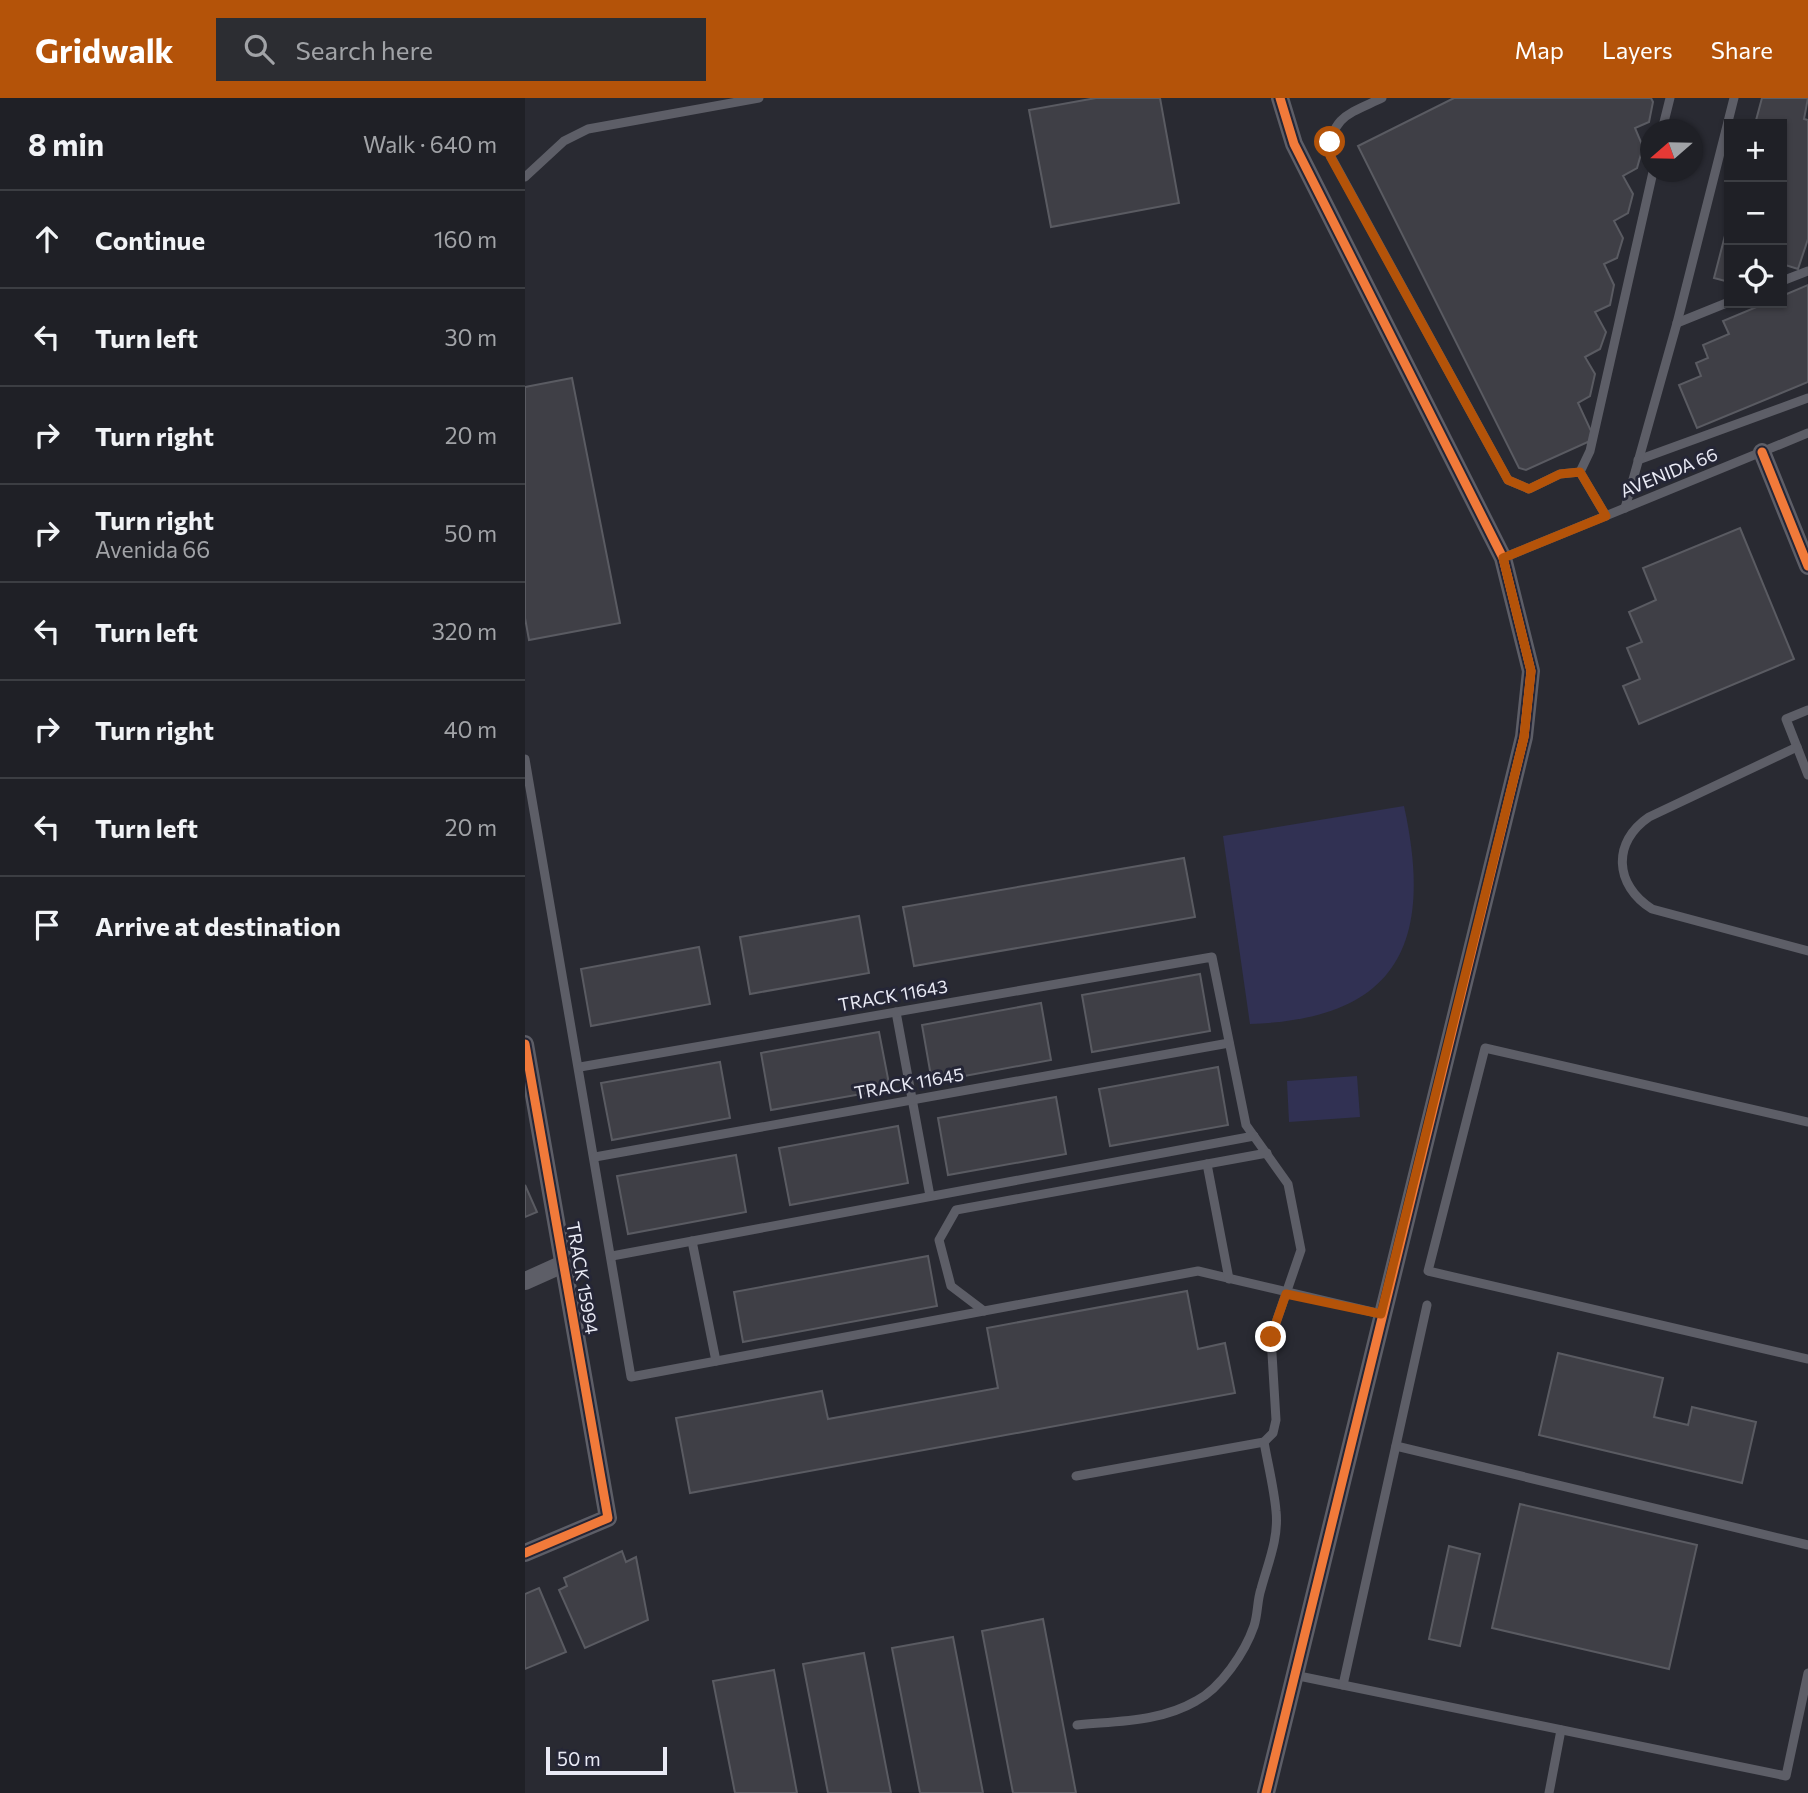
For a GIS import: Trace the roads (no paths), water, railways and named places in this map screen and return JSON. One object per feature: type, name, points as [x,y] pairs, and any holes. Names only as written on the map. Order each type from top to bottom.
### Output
[{"type":"street","points":[[1266,1793],[1524,737],[1531,671],[1503,558],[1294,144],[1280,98]]},
{"type":"street","points":[[1762,452],[1808,566]]},
{"type":"street","name":"TRACK 15994","points":[[525,1044],[607,1518],[525,1553]]},
{"type":"street","points":[[525,1280],[563,1264]]},
{"type":"lane","points":[[525,177],[564,141],[588,129],[759,98]]},
{"type":"lane","points":[[1382,98],[1341,118],[1333,129],[1330,156],[1508,480],[1529,489],[1560,474],[1580,472]]},
{"type":"lane","points":[[1665,119],[1669,98]]},
{"type":"lane","points":[[1625,508],[1677,323],[1734,98]]},
{"type":"lane","points":[[1580,472],[1590,451],[1651,182]]},
{"type":"lane","points":[[1787,279],[1808,271]]},
{"type":"lane","points":[[1677,323],[1724,304]]},
{"type":"lane","points":[[1638,460],[1808,398]]},
{"type":"lane","name":"AVENIDA 66","points":[[1503,558],[1808,433]]},
{"type":"lane","points":[[1580,472],[1606,516]]},
{"type":"lane","points":[[1808,709],[1786,719],[1808,775]]},
{"type":"lane","points":[[1797,747],[1641,822],[1633,828],[1625,842],[1622,865],[1628,887],[1639,901],[1652,909],[1808,951]]},
{"type":"lane","points":[[525,759],[580,1067],[631,1377],[1198,1271],[1286,1294],[1381,1314]]},
{"type":"lane","name":"TRACK 11643","points":[[580,1067],[1212,957],[1229,1043]]},
{"type":"lane","points":[[896,1012],[930,1196]]},
{"type":"lane","points":[[1076,1476],[1264,1442],[1273,1433],[1276,1420],[1271,1337],[1301,1250],[1288,1184],[1246,1125],[1229,1043]]},
{"type":"lane","name":"TRACK 11645","points":[[595,1157],[1229,1043]]},
{"type":"lane","points":[[1808,1122],[1485,1048],[1428,1271],[1808,1359]]},
{"type":"lane","points":[[612,1256],[1254,1136]]},
{"type":"lane","points":[[984,1311],[951,1286],[939,1240],[957,1210],[1267,1153]]},
{"type":"lane","points":[[1207,1164],[1229,1279]]},
{"type":"lane","points":[[692,1241],[716,1361]]},
{"type":"lane","points":[[1343,1685],[1427,1305]]},
{"type":"lane","points":[[1077,1725],[1157,1717],[1175,1711],[1199,1700],[1217,1684],[1242,1650],[1254,1625],[1259,1592],[1276,1536],[1276,1511],[1264,1442]]},
{"type":"lane","points":[[1396,1446],[1808,1545]]},
{"type":"lane","points":[[1294,1675],[1786,1776],[1808,1673]]},
{"type":"lane","points":[[1549,1793],[1561,1730]]}]
